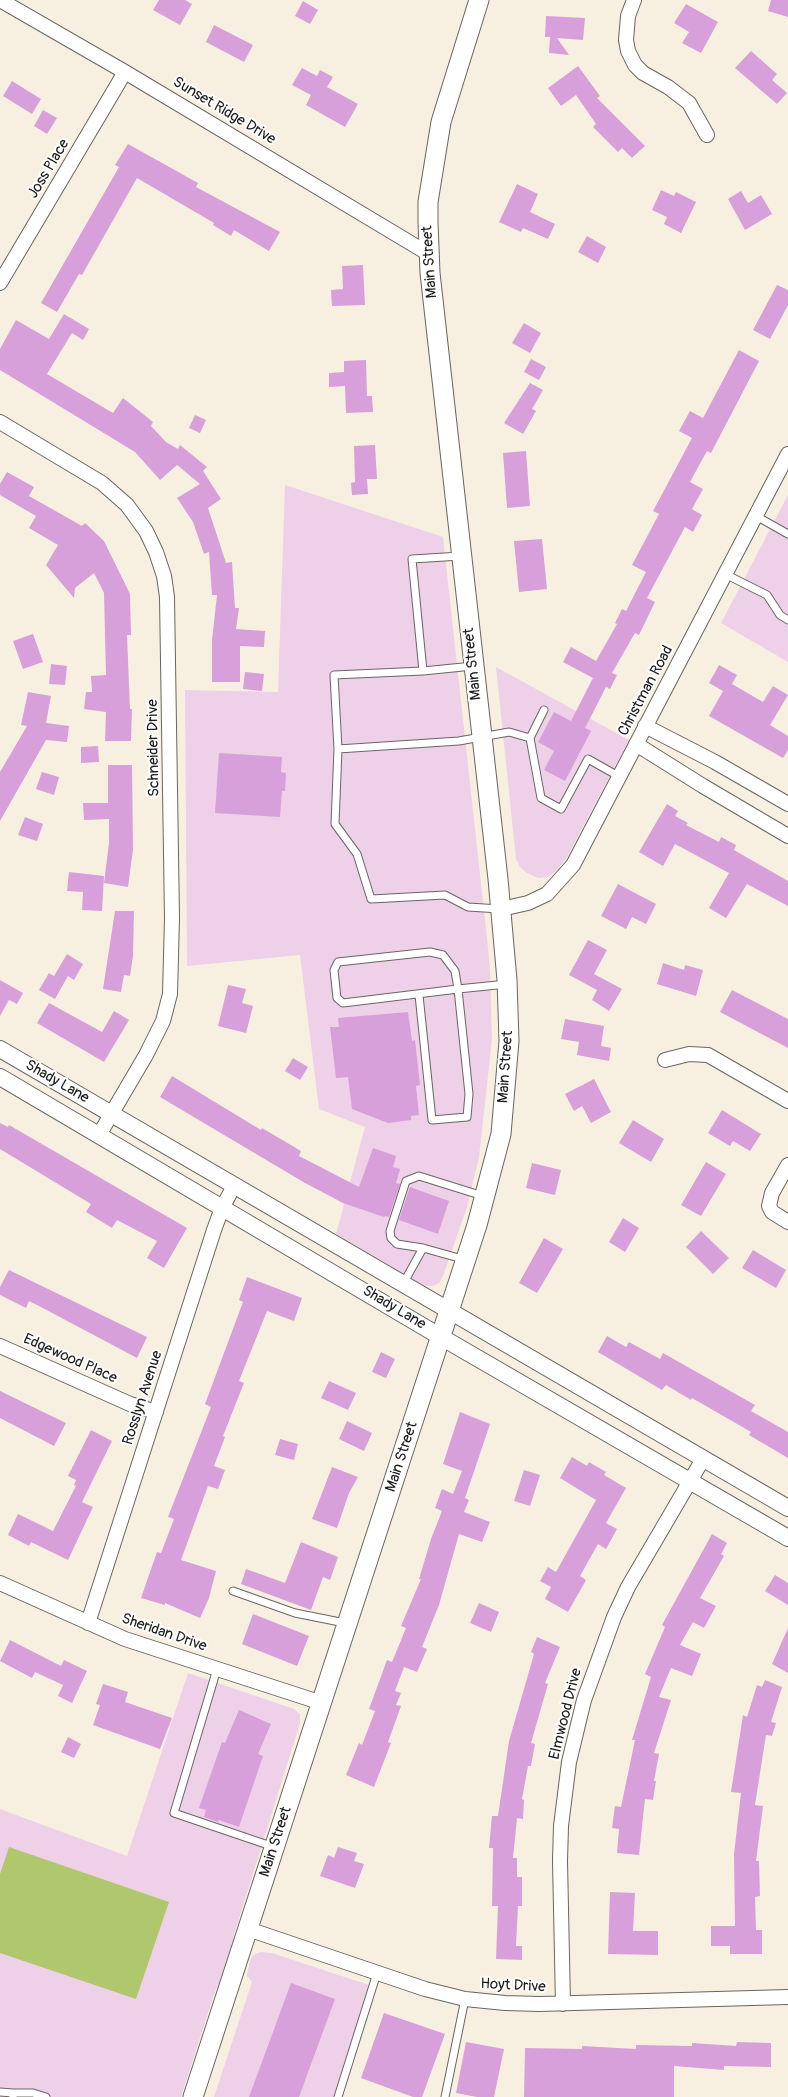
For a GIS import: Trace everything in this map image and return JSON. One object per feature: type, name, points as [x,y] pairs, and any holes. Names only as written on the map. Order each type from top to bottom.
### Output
[{"type":"main road","name":"Main Street","points":[[193,2097],[450,1311],[486,1196],[501,1134],[510,1041],[508,984],[429,254],[428,202],[437,142],[448,98],[479,0]]},
{"type":"street","name":"Sunset Ridge Drive","points":[[0,0],[125,72],[429,254]]},
{"type":"street","points":[[634,0],[628,16],[626,40],[628,51],[635,65],[643,73],[668,87],[689,103],[708,135]]},
{"type":"street","name":"Joss Place","points":[[0,283],[125,72]]},
{"type":"street","name":"Schneider Drive","points":[[0,422],[102,483],[127,505],[146,531],[156,552],[164,576],[168,597],[172,909],[170,994],[163,1021],[146,1055],[99,1135]]},
{"type":"street","name":"Christman Road","points":[[501,909],[537,899],[547,894],[566,875],[581,852],[788,454]]},
{"type":"street","points":[[645,726],[715,762],[788,804]]},
{"type":"street","points":[[636,744],[788,836]]},
{"type":"street","name":"Shady Lane","points":[[0,1049],[788,1508]]},
{"type":"street","points":[[665,1060],[689,1054],[708,1055],[788,1101]]},
{"type":"street","name":"Shady Lane","points":[[0,1077],[441,1337],[788,1538]]},
{"type":"street","points":[[788,1165],[772,1192],[769,1206],[772,1212],[788,1222]]},
{"type":"street","name":"Rosslyn Avenue","points":[[88,1623],[222,1208],[234,1186]]},
{"type":"street","points":[[368,1293],[381,1270]]},
{"type":"street","name":"Edgewood Place","points":[[0,1346],[130,1404],[156,1412]]},
{"type":"street","name":"Elmwood Drive","points":[[563,2004],[561,1826],[569,1762],[584,1700],[595,1665],[624,1595],[703,1459]]},
{"type":"street","name":"Sheridan Drive","points":[[0,1583],[125,1639],[322,1703]]},
{"type":"street","name":"Hoyt Drive","points":[[248,1929],[377,1973],[465,1999],[505,2004],[563,2004],[788,1997]]},
{"type":"lane","points":[[756,516],[788,534]]},
{"type":"lane","points":[[423,671],[412,559],[461,556]]},
{"type":"lane","points":[[725,574],[767,595],[780,615],[788,620]]},
{"type":"lane","points":[[473,666],[423,671],[334,675],[338,749],[335,824],[357,854],[371,899],[445,895],[468,907],[501,909]]},
{"type":"lane","points":[[544,710],[530,738],[541,798],[561,809],[588,759],[620,776]]},
{"type":"lane","points":[[338,749],[460,740],[508,732],[530,738]]},
{"type":"lane","points":[[419,995],[432,1120],[467,1117],[469,1094],[458,989],[455,971],[443,955],[430,952],[338,962],[334,970],[338,998],[343,1003],[458,989],[508,984]]},
{"type":"lane","points":[[466,1260],[422,1248],[397,1244],[391,1238],[390,1231],[406,1181],[419,1176],[486,1196]]},
{"type":"lane","points":[[403,1284],[422,1248]]},
{"type":"lane","points":[[233,1591],[295,1613],[348,1624]]},
{"type":"lane","points":[[217,1669],[174,1813],[274,1848]]},
{"type":"lane","points":[[338,2097],[377,1973]]},
{"type":"lane","points":[[445,2097],[465,1999]]},
{"type":"lane","points":[[0,2092],[13,2095],[33,2093],[46,2097]]},
{"type":"shaded area","points":[[285,485],[443,537],[490,968],[492,1039],[479,1157],[467,1207],[443,1276],[439,1283],[433,1286],[426,1286],[418,1282],[336,1234],[365,1127],[319,1109],[300,955],[187,966],[185,690],[278,692]]},
{"type":"shaded area","points":[[788,495],[788,662],[721,623]]},
{"type":"shaded area","points":[[496,667],[629,740],[567,857],[558,869],[548,877],[538,878],[527,873],[520,867],[516,859]]},
{"type":"shaded area","points":[[188,1673],[294,1709],[300,1714],[300,1723],[234,1934],[229,1970],[219,1983],[214,1994],[181,2097],[0,2097],[0,1809],[127,1856]]},
{"type":"shaded area","points":[[261,1952],[272,1953],[369,1985],[334,2097],[214,2097],[252,1982],[247,1976],[250,1960],[255,1954]]},
{"type":"green space","points":[[9,1847],[169,1902],[136,1999],[0,1953],[0,1874]]},
{"type":"building","points":[[159,0],[185,0],[192,4],[180,25],[153,10]]},
{"type":"building","points":[[771,0],[788,0],[788,17],[768,11]]},
{"type":"building","points":[[303,1],[318,10],[310,24],[295,16]]},
{"type":"building","points":[[686,4],[718,22],[701,53],[682,43],[689,32],[674,23]]},
{"type":"building","points":[[546,16],[585,18],[583,40],[557,38],[569,55],[549,53],[550,37],[545,37]]},
{"type":"building","points":[[214,25],[253,45],[244,62],[206,42]]},
{"type":"building","points":[[751,51],[777,74],[772,80],[787,93],[777,104],[735,68]]},
{"type":"building","points":[[578,66],[600,96],[597,98],[645,146],[632,158],[622,148],[618,152],[593,127],[596,124],[576,95],[561,106],[548,88]]},
{"type":"building","points":[[302,68],[317,76],[320,70],[333,77],[327,87],[358,104],[345,127],[306,105],[311,95],[292,85]]},
{"type":"building","points":[[12,81],[41,99],[32,114],[3,96]]},
{"type":"building","points":[[43,110],[57,118],[47,134],[34,126]]},
{"type":"building","points":[[128,144],[198,183],[196,187],[280,232],[269,251],[234,230],[231,236],[213,225],[214,223],[137,178],[82,275],[79,274],[57,312],[41,303],[119,167],[115,165]]},
{"type":"building","points":[[517,184],[538,194],[530,212],[555,224],[548,239],[523,228],[521,232],[499,222]]},
{"type":"building","points":[[661,190],[674,196],[676,192],[696,202],[681,233],[664,224],[667,217],[652,210]]},
{"type":"building","points":[[741,191],[748,203],[761,195],[772,214],[745,230],[728,199]]},
{"type":"building","points":[[587,236],[606,247],[598,263],[578,252]]},
{"type":"building","points":[[363,265],[365,305],[332,306],[331,290],[343,289],[342,266]]},
{"type":"building","points":[[777,285],[788,290],[788,305],[770,339],[753,330]]},
{"type":"building","points":[[64,314],[89,329],[83,340],[72,333],[47,374],[113,413],[123,398],[153,422],[151,426],[166,442],[178,449],[180,445],[207,467],[203,471],[221,499],[208,508],[226,563],[232,562],[235,608],[239,608],[236,629],[265,631],[264,647],[240,646],[240,682],[212,682],[212,640],[217,595],[212,595],[209,552],[204,554],[193,522],[177,498],[200,484],[177,465],[160,480],[135,452],[0,370],[0,349],[16,320],[49,339]]},
{"type":"building","points":[[524,323],[541,333],[530,353],[512,343]]},
{"type":"building","points":[[739,350],[759,361],[711,453],[707,451],[690,482],[703,489],[692,509],[702,515],[693,532],[685,527],[647,598],[655,602],[639,635],[635,633],[612,673],[617,675],[610,689],[606,687],[585,728],[591,731],[565,781],[544,770],[554,751],[538,742],[554,712],[571,721],[593,678],[563,662],[571,647],[596,661],[617,624],[615,623],[622,609],[626,611],[646,572],[632,565],[659,514],[653,511],[692,438],[679,431],[690,411],[703,418]]},
{"type":"building","points":[[531,359],[546,367],[539,380],[524,372]]},
{"type":"building","points":[[366,360],[367,396],[372,396],[373,412],[346,413],[345,386],[329,387],[329,373],[344,372],[344,361]]},
{"type":"building","points":[[530,383],[543,390],[532,409],[536,411],[523,434],[504,423]]},
{"type":"building","points":[[195,415],[206,420],[200,433],[189,428]]},
{"type":"building","points":[[375,445],[377,479],[367,479],[368,494],[352,495],[351,483],[355,482],[354,446]]},
{"type":"building","points":[[526,451],[530,506],[507,508],[503,453]]},
{"type":"building","points":[[7,472],[34,487],[29,496],[82,526],[85,523],[104,541],[130,594],[131,635],[127,635],[130,709],[132,709],[131,741],[105,741],[106,712],[84,709],[86,692],[92,692],[91,676],[106,675],[104,593],[94,573],[75,588],[74,598],[46,565],[58,545],[29,528],[36,516],[0,495],[0,484]]},
{"type":"building","points":[[542,539],[547,589],[519,592],[514,541]]},
{"type":"building","points":[[33,634],[43,662],[23,669],[13,641]]},
{"type":"building","points":[[51,664],[67,666],[65,685],[49,684]]},
{"type":"building","points":[[719,665],[737,675],[732,684],[763,702],[773,686],[788,695],[770,725],[788,736],[788,750],[783,758],[709,716],[723,691],[709,683]]},
{"type":"building","points":[[245,672],[264,674],[262,691],[243,689]]},
{"type":"building","points":[[28,692],[51,696],[46,723],[69,726],[67,742],[46,740],[0,821],[0,772],[27,726],[21,725]]},
{"type":"building","points":[[98,746],[99,762],[81,763],[81,747]]},
{"type":"building","points":[[219,753],[282,757],[281,772],[286,773],[285,791],[282,791],[280,817],[215,813]]},
{"type":"building","points":[[108,765],[132,765],[133,850],[128,887],[104,883],[109,843],[109,819],[84,820],[83,803],[108,803]]},
{"type":"building","points":[[42,772],[59,777],[54,795],[36,789]]},
{"type":"building","points":[[667,804],[678,811],[675,816],[688,823],[686,825],[719,842],[721,837],[736,845],[734,850],[788,881],[788,906],[747,884],[726,918],[709,908],[729,873],[675,844],[663,866],[639,852]]},
{"type":"building","points":[[25,817],[43,824],[37,841],[18,835]]},
{"type":"building","points":[[69,872],[104,876],[102,911],[82,910],[83,892],[67,891]]},
{"type":"building","points":[[618,884],[656,904],[646,924],[632,917],[626,929],[601,916]]},
{"type":"building","points":[[115,911],[134,911],[133,956],[130,976],[124,975],[121,992],[103,989]]},
{"type":"building","points":[[588,940],[607,950],[594,974],[622,989],[609,1011],[592,1000],[597,990],[569,975]]},
{"type":"building","points":[[67,954],[83,964],[74,980],[68,976],[55,999],[39,990],[49,973],[54,976]]},
{"type":"building","points":[[663,963],[684,970],[685,965],[703,970],[696,996],[657,984]]},
{"type":"building","points":[[0,980],[23,993],[17,1004],[9,1000],[0,1016]]},
{"type":"building","points":[[228,985],[246,989],[242,1003],[253,1006],[246,1033],[218,1026]]},
{"type":"building","points":[[732,990],[788,1019],[788,1048],[720,1012]]},
{"type":"building","points":[[49,1003],[102,1032],[114,1011],[129,1020],[104,1062],[37,1023]]},
{"type":"building","points":[[408,1012],[412,1041],[415,1040],[420,1085],[416,1086],[419,1115],[411,1116],[411,1120],[388,1123],[352,1109],[348,1077],[336,1078],[330,1027],[339,1027],[338,1018]]},
{"type":"building","points":[[565,1019],[604,1026],[601,1046],[611,1048],[609,1061],[577,1055],[579,1042],[561,1039]]},
{"type":"building","points":[[293,1058],[308,1067],[300,1080],[285,1071]]},
{"type":"building","points":[[172,1076],[261,1130],[262,1128],[301,1151],[299,1156],[359,1187],[373,1148],[396,1156],[393,1167],[400,1169],[396,1183],[400,1184],[389,1217],[343,1203],[305,1183],[160,1097]]},
{"type":"building","points":[[594,1079],[611,1112],[591,1123],[582,1106],[574,1111],[565,1094]]},
{"type":"building","points":[[722,1110],[761,1134],[750,1151],[733,1141],[730,1146],[708,1133]]},
{"type":"building","points":[[633,1120],[664,1139],[651,1162],[619,1143]]},
{"type":"building","points":[[0,1123],[8,1127],[9,1125],[187,1228],[164,1268],[147,1258],[157,1241],[117,1220],[112,1228],[86,1212],[91,1204],[0,1149]]},
{"type":"building","points":[[706,1162],[726,1174],[701,1216],[681,1205]]},
{"type":"building","points":[[532,1163],[561,1170],[555,1195],[526,1188]]},
{"type":"building","points":[[410,1187],[449,1201],[438,1234],[399,1220]]},
{"type":"building","points":[[623,1218],[639,1228],[625,1252],[609,1242]]},
{"type":"building","points":[[701,1231],[729,1258],[713,1274],[686,1247]]},
{"type":"building","points":[[544,1238],[563,1249],[537,1293],[519,1283]]},
{"type":"building","points":[[753,1250],[786,1270],[776,1288],[742,1268]]},
{"type":"building","points":[[9,1270],[147,1337],[137,1358],[29,1301],[26,1308],[0,1295],[0,1287]]},
{"type":"building","points":[[247,1277],[302,1298],[294,1321],[267,1311],[239,1381],[244,1383],[223,1436],[225,1437],[214,1466],[225,1470],[218,1489],[208,1486],[181,1560],[216,1571],[209,1598],[200,1618],[165,1603],[165,1605],[141,1598],[157,1552],[161,1553],[174,1519],[168,1517],[211,1407],[205,1404],[243,1302],[239,1300]]},
{"type":"building","points":[[607,1336],[626,1347],[629,1342],[660,1359],[663,1353],[755,1405],[751,1411],[788,1432],[788,1458],[749,1435],[751,1432],[692,1398],[691,1400],[666,1385],[662,1390],[598,1352]]},
{"type":"building","points":[[381,1352],[395,1359],[386,1378],[372,1372]]},
{"type":"building","points":[[329,1381],[356,1393],[348,1410],[321,1398]]},
{"type":"building","points":[[0,1391],[66,1423],[54,1446],[0,1418]]},
{"type":"building","points":[[460,1412],[490,1424],[465,1498],[469,1500],[464,1512],[490,1522],[482,1542],[459,1534],[439,1605],[422,1647],[427,1649],[417,1672],[404,1667],[395,1691],[401,1693],[396,1705],[401,1706],[388,1742],[391,1743],[374,1787],[346,1775],[359,1743],[362,1745],[375,1711],[369,1709],[387,1660],[392,1662],[406,1628],[401,1626],[421,1579],[419,1579],[431,1539],[442,1511],[435,1508],[442,1489],[453,1494],[462,1471],[443,1464]]},
{"type":"building","points":[[347,1421],[372,1433],[364,1451],[339,1439]]},
{"type":"building","points":[[91,1430],[112,1441],[82,1502],[93,1507],[68,1560],[31,1542],[29,1546],[8,1535],[18,1514],[53,1531],[76,1486],[74,1485],[76,1480],[68,1476]]},
{"type":"building","points":[[280,1439],[298,1444],[294,1460],[275,1455]]},
{"type":"building","points":[[572,1457],[587,1466],[589,1462],[606,1472],[604,1475],[626,1488],[606,1523],[617,1529],[606,1549],[598,1544],[580,1576],[586,1580],[568,1612],[545,1599],[551,1587],[540,1581],[548,1567],[556,1572],[596,1500],[560,1478]]},
{"type":"building","points":[[332,1467],[358,1477],[349,1493],[337,1528],[312,1519]]},
{"type":"building","points":[[524,1470],[540,1475],[530,1506],[514,1501]]},
{"type":"building","points":[[712,1534],[727,1543],[721,1554],[724,1556],[700,1598],[716,1606],[704,1628],[693,1622],[680,1645],[701,1654],[692,1676],[671,1668],[659,1697],[671,1700],[654,1753],[659,1754],[654,1781],[656,1781],[653,1800],[645,1799],[639,1855],[617,1853],[619,1829],[612,1828],[615,1806],[621,1807],[635,1740],[632,1740],[651,1677],[645,1674],[665,1627],[662,1625]]},
{"type":"building","points":[[301,1542],[338,1557],[330,1580],[323,1577],[311,1610],[241,1584],[246,1569],[285,1583]]},
{"type":"building","points":[[775,1575],[788,1583],[788,1605],[765,1591]]},
{"type":"building","points":[[479,1603],[499,1612],[491,1632],[470,1623]]},
{"type":"building","points":[[253,1614],[309,1636],[297,1666],[242,1644]]},
{"type":"building","points":[[788,1628],[788,1673],[772,1664]]},
{"type":"building","points":[[537,1637],[560,1647],[545,1683],[548,1684],[531,1743],[535,1744],[531,1766],[528,1766],[522,1799],[524,1800],[523,1819],[517,1818],[513,1858],[517,1858],[517,1877],[522,1877],[522,1906],[518,1906],[516,1946],[522,1946],[522,1960],[496,1959],[498,1906],[492,1906],[493,1848],[489,1848],[492,1816],[498,1816],[509,1741],[534,1654],[531,1652]]},
{"type":"building","points":[[10,1640],[61,1666],[64,1660],[87,1671],[72,1703],[58,1696],[63,1685],[35,1672],[32,1678],[0,1661]]},
{"type":"building","points":[[765,1680],[782,1687],[771,1722],[776,1723],[772,1736],[766,1735],[755,1805],[763,1806],[756,1861],[759,1861],[760,1896],[755,1897],[756,1930],[762,1930],[762,1954],[730,1954],[730,1946],[711,1946],[711,1926],[735,1926],[734,1854],[741,1793],[731,1792],[743,1715],[747,1717],[757,1685],[762,1687]]},
{"type":"building","points":[[103,1684],[128,1692],[125,1702],[172,1718],[160,1749],[93,1725],[100,1705],[96,1704]]},
{"type":"building","points":[[239,1710],[271,1724],[258,1754],[263,1756],[239,1827],[204,1817],[206,1810],[199,1808],[222,1742],[225,1743]]},
{"type":"building","points":[[68,1737],[81,1744],[74,1758],[61,1752]]},
{"type":"building","points":[[338,1847],[357,1853],[354,1861],[364,1864],[355,1888],[320,1876],[328,1855],[334,1858]]},
{"type":"building","points":[[610,1892],[635,1893],[633,1931],[658,1931],[658,1955],[608,1954]]},
{"type":"building","points":[[291,1983],[335,1999],[299,2097],[249,2097]]},
{"type":"building","points":[[384,2013],[445,2034],[422,2097],[413,2097],[361,2078]]},
{"type":"building","points":[[466,2042],[504,2049],[494,2097],[477,2097],[456,2093]]},
{"type":"building","points":[[737,2042],[771,2043],[771,2067],[724,2066],[724,2070],[674,2066],[674,2097],[524,2097],[525,2048],[582,2049],[582,2046],[636,2049],[636,2045],[692,2046],[692,2043],[736,2046]]}]
